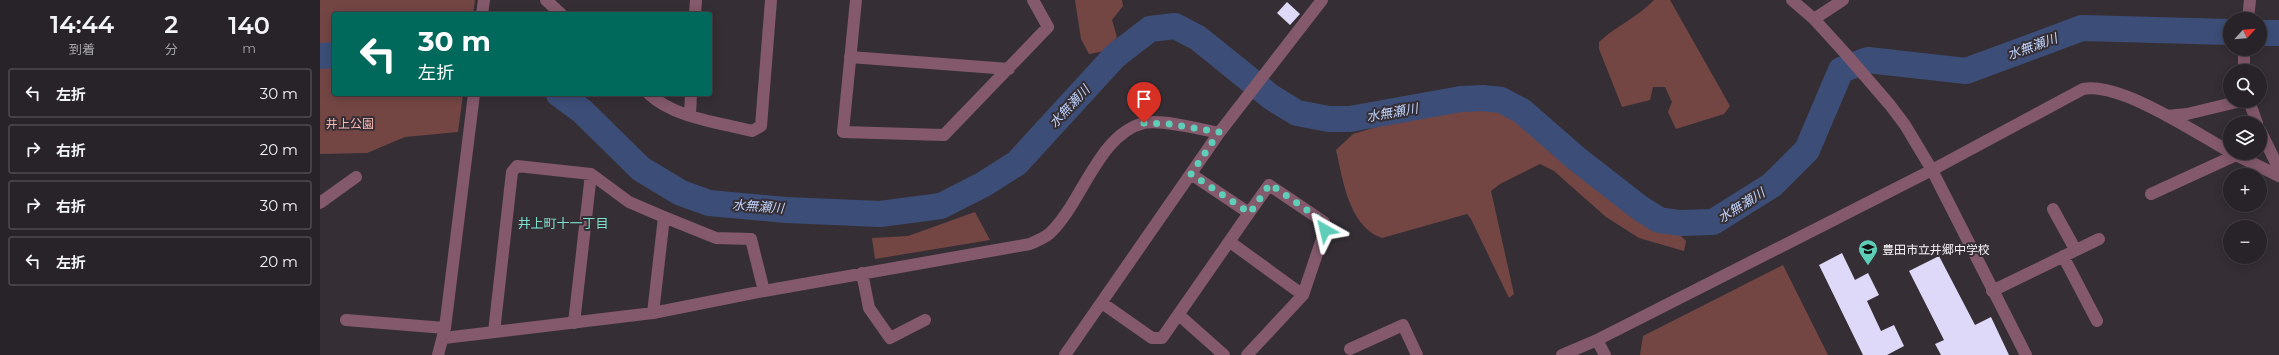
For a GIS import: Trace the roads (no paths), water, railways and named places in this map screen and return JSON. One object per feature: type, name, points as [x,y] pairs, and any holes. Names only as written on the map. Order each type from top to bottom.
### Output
[{"type":"street","points":[[482,12],[484,0]]},
{"type":"street","points":[[546,0],[559,12]]},
{"type":"street","points":[[695,12],[696,0]]},
{"type":"street","points":[[651,96],[661,106],[690,115],[752,131],[761,126],[771,0]]},
{"type":"street","points":[[856,0],[843,132],[944,135],[1009,70],[1048,27],[1033,0]]},
{"type":"street","points":[[1064,355],[1102,303],[1219,132],[1322,0]]},
{"type":"street","points":[[1792,0],[1814,19],[1890,105],[1905,125],[1932,170],[1992,291],[2026,355]]},
{"type":"street","points":[[1814,19],[1843,0]]},
{"type":"street","points":[[850,57],[1009,70]]},
{"type":"street","points":[[1562,355],[1597,340],[1932,170],[2083,89],[2097,87],[2114,91],[2167,116],[2223,147]]},
{"type":"street","points":[[438,355],[445,333],[474,96]]},
{"type":"street","points":[[690,115],[691,96]]},
{"type":"street","points":[[2167,116],[2187,114],[2223,105]]},
{"type":"street","points":[[346,320],[445,333],[494,332],[653,312],[862,273],[1030,244],[1048,234],[1063,218],[1105,153],[1121,134],[1144,123],[1170,124],[1219,132]]},
{"type":"street","points":[[2267,144],[2279,169]]},
{"type":"street","points":[[2151,194],[2223,158]]},
{"type":"street","points":[[2247,160],[2279,176]]},
{"type":"street","points":[[494,332],[512,172],[518,166],[591,174],[629,202],[664,217],[716,238],[751,239],[764,291]]},
{"type":"street","points":[[574,323],[591,174]]},
{"type":"street","points":[[1191,174],[1250,213]]},
{"type":"street","points":[[320,203],[356,177]]},
{"type":"street","points":[[1102,303],[1152,338],[1157,340],[1162,338],[1270,184],[1324,222],[1325,230],[1303,295],[1247,355]]},
{"type":"street","points":[[2053,209],[2075,249]]},
{"type":"street","points":[[653,312],[664,217]]},
{"type":"street","points":[[1992,291],[2075,249],[2099,239]]},
{"type":"street","points":[[1230,242],[1303,295]]},
{"type":"street","points":[[2063,256],[2097,321]]},
{"type":"street","points":[[862,273],[869,308],[890,338],[925,320]]},
{"type":"street","points":[[1179,315],[1224,355]]},
{"type":"street","points":[[1350,349],[1402,325],[1418,355]]},
{"type":"street","points":[[1597,340],[1605,355]]},
{"type":"waterway","name":"水無瀬川","points":[[562,96],[582,111],[641,169],[681,193],[709,203],[786,210],[880,214],[941,206],[984,184],[1017,163],[1115,56],[1150,29],[1175,26],[1198,38],[1271,97],[1297,113],[1329,119],[1350,119],[1461,99],[1483,98],[1501,100],[1522,111],[1577,159],[1640,208],[1659,220],[1680,223],[1713,222],[1772,185],[1807,150],[1841,70],[1868,60],[1966,71],[2082,28],[2223,32]]},
{"type":"waterway","name":"水無瀬川","points":[[2267,33],[2279,33]]},
{"type":"waterway","name":"水無瀬川","points":[[320,56],[332,55]]},
{"type":"place","name":"豊田市立井郷中学校","points":[[1868,266]]},
{"type":"district","name":"井上町十一丁目","points":[[563,223]]},
{"type":"park label","name":"井上公園","points":[[350,123]]}]
